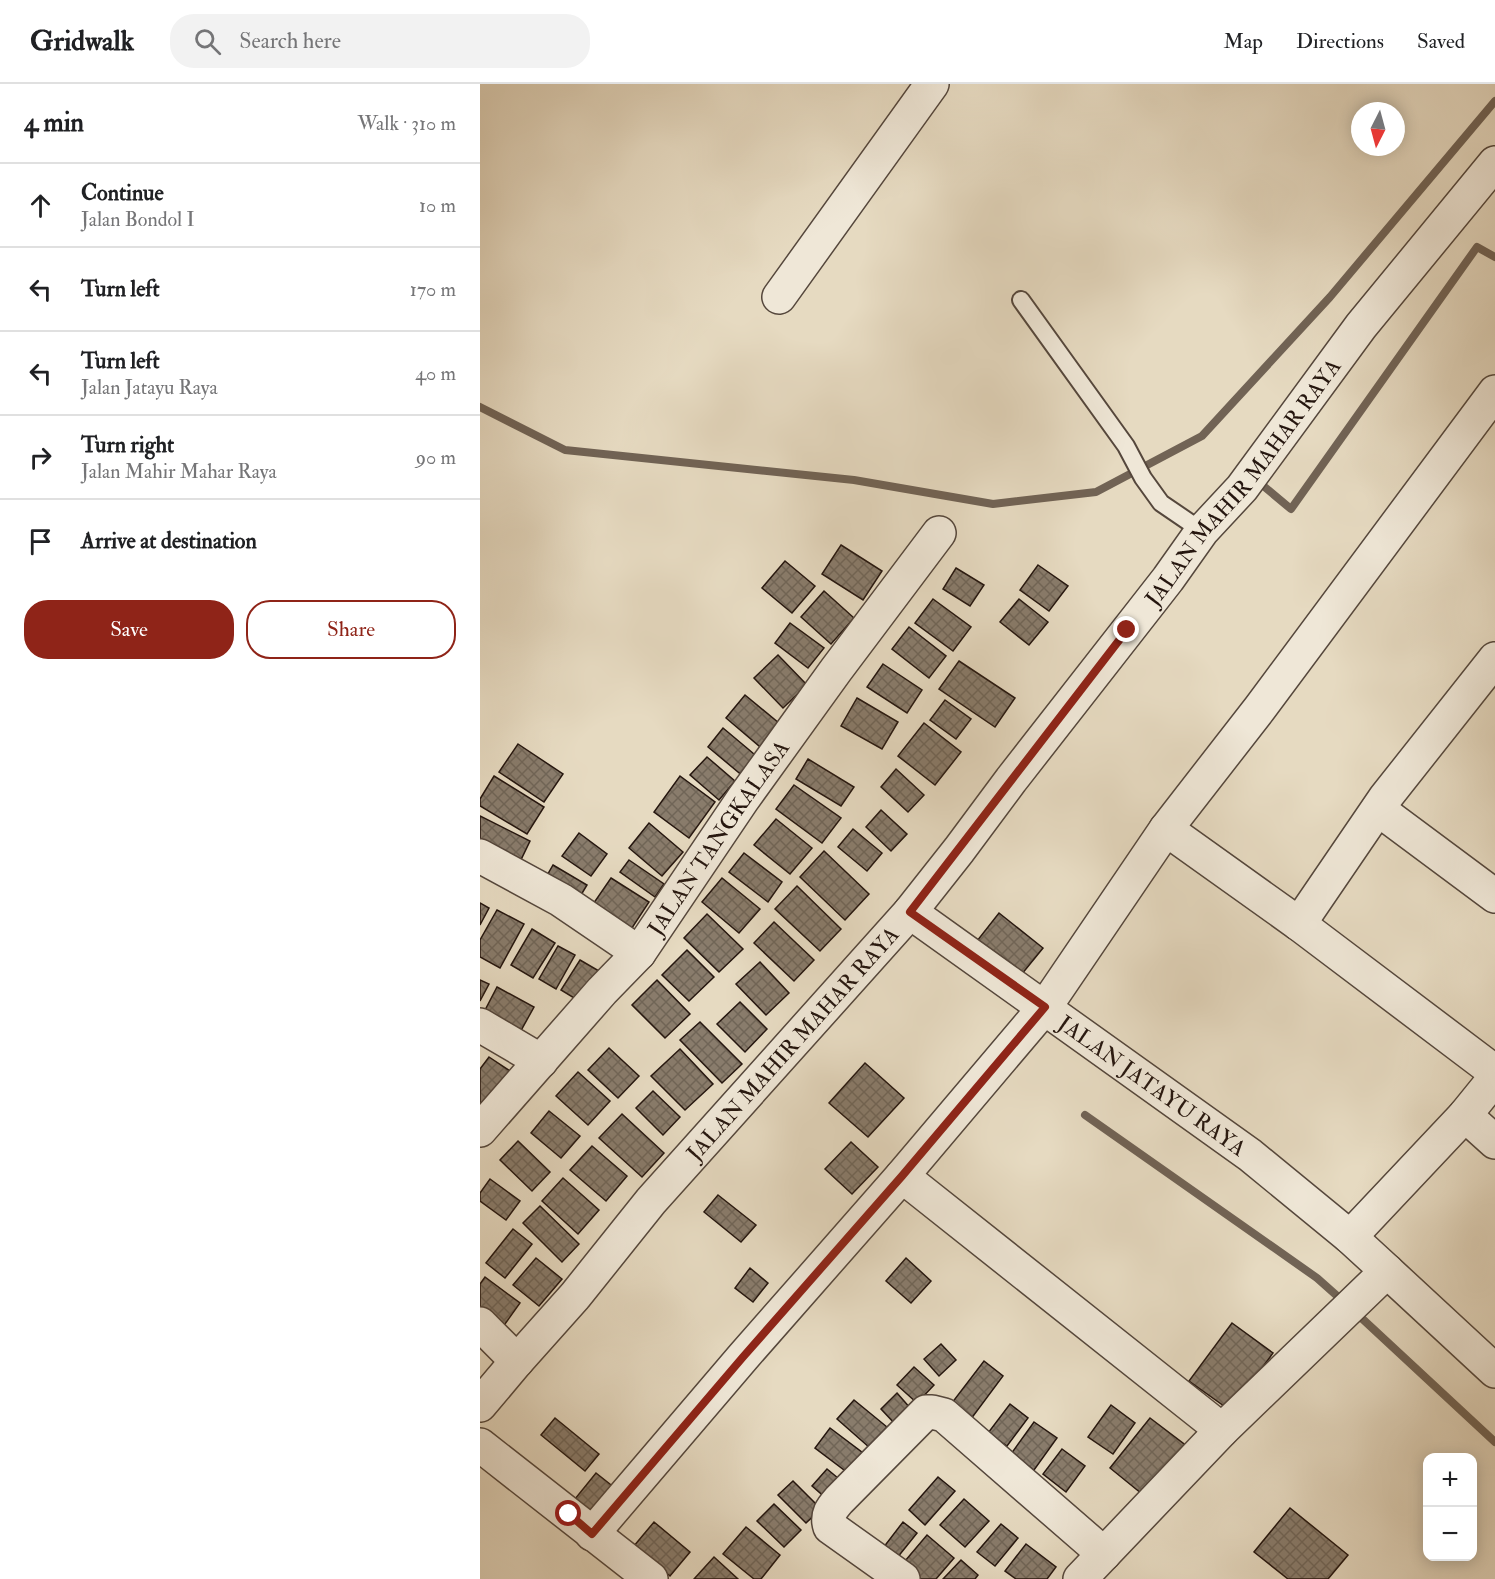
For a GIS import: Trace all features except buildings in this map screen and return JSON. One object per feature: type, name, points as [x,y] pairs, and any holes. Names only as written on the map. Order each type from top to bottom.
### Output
[{"type":"street","points":[[779,297],[932,84]]},
{"type":"street","name":"JALAN MAHIR MAHAR RAYA","points":[[480,1405],[575,1296],[651,1201],[910,912],[1168,579],[1202,531],[1242,488],[1362,326],[1495,163]]},
{"type":"street","points":[[592,1534],[1045,1007],[1166,829],[1267,699],[1495,392]]},
{"type":"street","name":"JALAN TANGKALASA","points":[[480,1130],[602,991],[639,953],[744,799],[836,670],[939,533]]},
{"type":"street","points":[[1299,924],[1378,809],[1495,659]]},
{"type":"street","points":[[1378,809],[1495,896]]},
{"type":"street","points":[[1166,829],[1299,924],[1495,1072]]},
{"type":"street","points":[[480,855],[561,900],[639,953]]},
{"type":"street","name":"JALAN JATAYU RAYA","points":[[910,912],[1250,1155],[1350,1237],[1495,1371]]},
{"type":"street","points":[[480,1026],[541,1061]]},
{"type":"street","points":[[1350,1237],[1465,1115],[1495,1078]]},
{"type":"street","points":[[1465,1115],[1495,1142]]},
{"type":"street","points":[[902,1176],[1222,1430]]},
{"type":"street","points":[[1080,1579],[1222,1430],[1387,1271]]},
{"type":"street","points":[[480,1324],[517,1361]]},
{"type":"street","points":[[903,1579],[830,1527],[828,1517],[830,1510],[839,1500],[926,1412],[944,1415],[1104,1554]]},
{"type":"street","points":[[480,1445],[651,1579]]},
{"type":"lane","points":[[1021,300],[1126,446],[1143,478],[1161,503],[1202,531]]},
{"type":"waterway","points":[[480,407],[565,450],[854,480],[993,504],[1096,492],[1202,436],[1330,297],[1495,101]]},
{"type":"waterway","points":[[1261,484],[1291,509],[1477,247],[1495,257]]},
{"type":"waterway","points":[[1085,1115],[1317,1278],[1344,1302]]},
{"type":"waterway","points":[[1355,1312],[1495,1442]]},
{"type":"route","points":[[569,1514],[592,1534],[1045,1007],[910,912],[1127,630]]}]
